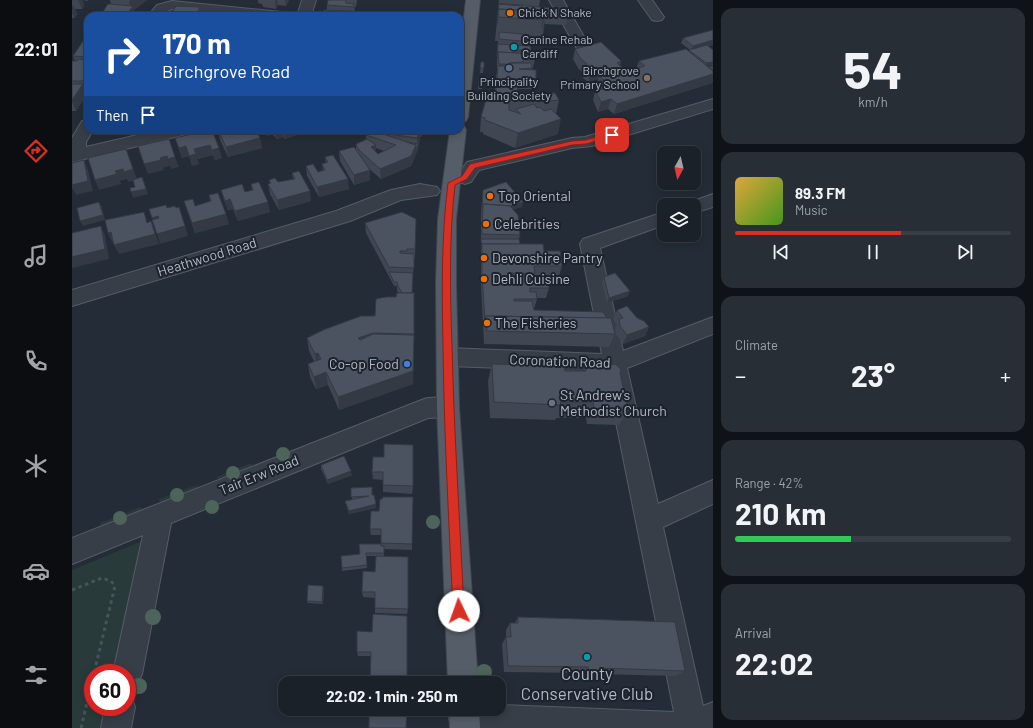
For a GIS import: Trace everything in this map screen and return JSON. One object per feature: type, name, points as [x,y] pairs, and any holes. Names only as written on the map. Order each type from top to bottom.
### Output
[{"type":"main road","points":[[464,81],[473,0]]},
{"type":"main road","points":[[457,134],[449,184],[447,228],[448,407],[463,676]]},
{"type":"street","points":[[305,12],[309,0]]},
{"type":"street","points":[[556,0],[584,49]]},
{"type":"street","points":[[645,0],[657,17]]},
{"type":"street","points":[[157,12],[164,6],[172,5],[242,12]]},
{"type":"street","points":[[449,184],[493,174],[576,148],[586,142],[713,104]]},
{"type":"street","points":[[74,155],[78,142],[84,132]]},
{"type":"street","points":[[74,155],[164,134]]},
{"type":"street","name":"Heathwood Road","points":[[72,298],[343,216],[373,212],[411,203],[424,198],[449,184]]},
{"type":"street","points":[[465,719],[702,722],[648,522],[590,244],[657,220]]},
{"type":"street","name":"Coronation Road","points":[[448,357],[616,363],[713,325]]},
{"type":"street","name":"Tair Erw Road","points":[[72,551],[427,408],[448,407]]},
{"type":"street","points":[[648,522],[713,492]]},
{"type":"street","points":[[129,664],[158,526],[158,516]]},
{"type":"street","points":[[116,728],[118,716]]},
{"type":"path","points":[[72,590],[102,578],[111,581],[115,586],[96,664]]},
{"type":"path","points":[[81,728],[84,715]]},
{"type":"shaded area","points":[[251,463],[253,467],[221,481],[216,477]]},
{"type":"shaded area","points":[[197,485],[198,488],[196,490],[160,503],[159,499]]},
{"type":"shaded area","points":[[141,507],[142,510],[140,513],[105,527],[101,526],[100,523]]},
{"type":"shaded area","points":[[140,542],[144,548],[118,664],[84,664],[84,716],[106,716],[104,728],[72,728],[72,570]]},
{"type":"building","points":[[328,0],[346,0],[346,3],[354,4],[354,7],[327,5]]},
{"type":"building","points":[[108,4],[133,6],[129,12],[103,12]]},
{"type":"building","points":[[499,4],[568,9],[568,16],[543,14],[543,12],[499,9],[497,24]]},
{"type":"building","points":[[499,4],[523,5],[523,6]]},
{"type":"building","points":[[176,6],[200,7],[198,12],[172,12]]},
{"type":"building","points":[[499,9],[543,12],[543,20],[498,17]]},
{"type":"building","points":[[324,10],[351,11],[351,12],[323,12]]},
{"type":"building","points":[[543,20],[544,27],[542,27]]},
{"type":"building","points":[[713,30],[713,40],[693,46],[683,38]]},
{"type":"building","points":[[499,33],[531,35],[531,42],[499,39]]},
{"type":"building","points":[[83,41],[84,41],[84,57],[73,56]]},
{"type":"building","points":[[601,42],[621,61],[617,63],[624,69],[628,68],[631,70],[645,66],[639,61],[686,49],[713,71],[713,74],[617,104],[611,99],[601,102],[595,90],[605,89],[597,82],[604,80],[599,76],[607,73],[602,69],[591,72],[586,68],[587,64],[581,59],[575,49]]},
{"type":"building","name":"Canine Rehab Cardiff","points":[[498,44],[530,46],[531,51],[516,50],[516,53],[498,52],[497,56]]},
{"type":"building","points":[[707,45],[713,50],[713,62],[706,63],[689,50]]},
{"type":"building","points":[[498,52],[535,54],[535,58],[523,57],[523,62],[510,63],[531,63],[532,68],[519,69],[536,70],[536,79],[497,79],[498,66],[506,66],[506,64],[499,64]]},
{"type":"building","points":[[78,59],[84,60],[84,81],[72,81],[72,61],[77,61]]},
{"type":"building","points":[[481,62],[484,62],[484,68],[480,68]]},
{"type":"building","points":[[479,77],[483,78],[483,84],[479,84]]},
{"type":"building","points":[[72,84],[83,84],[72,100]]},
{"type":"building","points":[[496,84],[518,85],[517,93],[522,93],[496,96]]},
{"type":"building","points":[[537,92],[555,93],[559,100],[538,102],[537,98],[509,100],[509,110],[521,114],[516,109],[534,104],[537,108],[540,107],[544,111],[551,109],[561,119],[518,133],[481,117],[487,96]]},
{"type":"building","points":[[192,134],[214,134],[219,148],[212,150],[210,145],[194,149],[196,154],[189,156],[186,146],[179,148],[175,138]]},
{"type":"building","points":[[220,134],[258,134],[260,138],[226,147]]},
{"type":"building","points":[[383,134],[416,145],[411,156],[380,169],[359,150],[356,144],[367,139],[376,145],[371,147],[378,154],[396,145],[366,135]]},
{"type":"building","points":[[388,134],[419,134],[417,138]]},
{"type":"building","points":[[169,139],[175,157],[168,159],[167,156],[160,158],[161,160],[144,164],[138,146]]},
{"type":"building","points":[[407,142],[418,144],[416,150],[416,145]]},
{"type":"building","points":[[354,147],[370,170],[354,175],[339,151]]},
{"type":"building","points":[[126,149],[133,169],[124,172],[123,169],[115,171],[117,174],[95,180],[88,158]]},
{"type":"building","points":[[333,155],[348,179],[317,187],[306,166],[313,164],[318,172],[325,170],[322,164],[328,162],[325,157]]},
{"type":"building","points":[[84,160],[88,181],[72,185],[72,163]]},
{"type":"building","points":[[299,171],[310,191],[277,200],[268,184],[271,183],[269,180],[275,178],[278,182],[295,179],[292,173]]},
{"type":"building","points":[[142,177],[146,189],[131,192],[130,188],[135,187],[133,180]]},
{"type":"building","points":[[259,182],[268,202],[235,211],[230,199],[225,201],[221,190],[242,184],[245,192],[253,190],[251,184]]},
{"type":"building","points":[[506,182],[523,202],[510,206],[483,204],[482,209],[483,190]]},
{"type":"building","points":[[218,193],[226,214],[192,223],[184,201],[193,199],[195,206],[211,201],[209,195]]},
{"type":"building","points":[[99,202],[103,215],[80,221],[77,208]]},
{"type":"building","points":[[483,204],[510,206],[518,215],[520,235],[482,234]]},
{"type":"building","points":[[166,205],[167,208],[175,206],[176,208],[179,207],[185,226],[157,234],[152,220],[159,218],[158,216],[152,218],[149,209]]},
{"type":"building","points":[[144,212],[147,223],[151,221],[155,234],[114,245],[111,232],[108,233],[105,220]]},
{"type":"building","points":[[402,212],[416,219],[415,249],[400,251],[400,253],[414,254],[414,268],[389,267],[365,223]]},
{"type":"building","points":[[101,226],[105,249],[72,257],[72,233]]},
{"type":"building","points":[[481,239],[519,239],[520,244],[482,244],[482,249]]},
{"type":"building","points":[[482,244],[543,244],[544,251],[560,251],[562,266],[534,266],[535,274],[512,273],[513,276],[547,277],[549,288],[530,288],[530,292],[536,292],[537,299],[514,299],[514,301],[532,301],[534,310],[603,312],[607,318],[486,316],[485,320],[482,275]]},
{"type":"building","points":[[389,272],[413,273],[412,293],[402,293],[397,282],[394,282]]},
{"type":"building","points":[[615,273],[630,291],[609,298],[604,277]]},
{"type":"building","points":[[397,293],[414,293],[414,334],[373,333],[358,338],[360,340],[373,334],[414,335],[413,371],[338,397],[326,372],[314,377],[308,364],[321,359],[318,353],[315,354],[307,338],[323,330],[361,316],[375,316],[376,299],[396,297]]},
{"type":"building","points":[[627,306],[637,318],[644,321],[649,327],[627,335],[620,326],[619,319],[623,318],[617,310]]},
{"type":"building","points":[[486,316],[611,318],[615,334],[487,331]]},
{"type":"building","points":[[492,364],[564,366],[565,371],[586,371],[586,367],[608,367],[615,364],[621,370],[620,373],[628,410],[594,409],[593,402],[560,402],[561,405],[494,402]]},
{"type":"building","points":[[384,444],[413,445],[413,486],[383,485],[383,472],[372,472],[373,457],[384,457]]},
{"type":"building","points":[[344,456],[351,471],[327,480],[321,465]]},
{"type":"building","points":[[372,487],[372,495],[374,495],[376,504],[349,511],[345,501],[369,496],[351,497],[351,488]]},
{"type":"building","points":[[383,497],[413,497],[412,544],[381,543],[381,529],[370,529],[371,511],[379,511],[380,499]]},
{"type":"building","points":[[359,544],[381,544],[381,546],[384,546],[384,553],[366,553],[367,565],[342,568],[341,556],[360,554]]},
{"type":"building","points":[[376,556],[408,557],[408,609],[375,608],[375,592],[362,592],[363,571],[375,572]]},
{"type":"building","points":[[308,585],[323,586],[322,602],[307,601]]},
{"type":"building","points":[[373,614],[407,616],[407,676],[370,676],[371,652],[357,652],[357,631],[372,632]]},
{"type":"building","name":"County Conservative Club","points":[[518,617],[675,622],[685,671],[600,668],[600,671],[589,671],[588,667],[508,666],[506,637],[511,637],[510,623],[518,623]]},
{"type":"building","points":[[369,716],[407,716],[406,728],[369,728]]},
{"type":"place","name":"Chick N Shake","points":[[510,13]]},
{"type":"place","name":"Canine Rehab Cardiff","points":[[514,47]]},
{"type":"place","name":"Principality Building Society","points":[[509,68]]},
{"type":"place","name":"Birchgrove Primary School","points":[[647,78]]},
{"type":"place","name":"Top Oriental","points":[[490,196]]},
{"type":"place","name":"Celebrities","points":[[486,224]]},
{"type":"place","name":"Devonshire Pantry","points":[[484,258]]},
{"type":"place","name":"Dehli Cuisine","points":[[484,279]]},
{"type":"place","name":"The Fisheries","points":[[487,323]]},
{"type":"place","name":"Co-op Food","points":[[407,364]]},
{"type":"place","name":"St Andrew's Methodist Church","points":[[552,403]]},
{"type":"place","name":"County Conservative Club","points":[[587,657]]},
{"type":"route","points":[[459,611],[448,407],[446,283],[447,219],[452,183],[465,178],[473,166],[612,135]]}]
